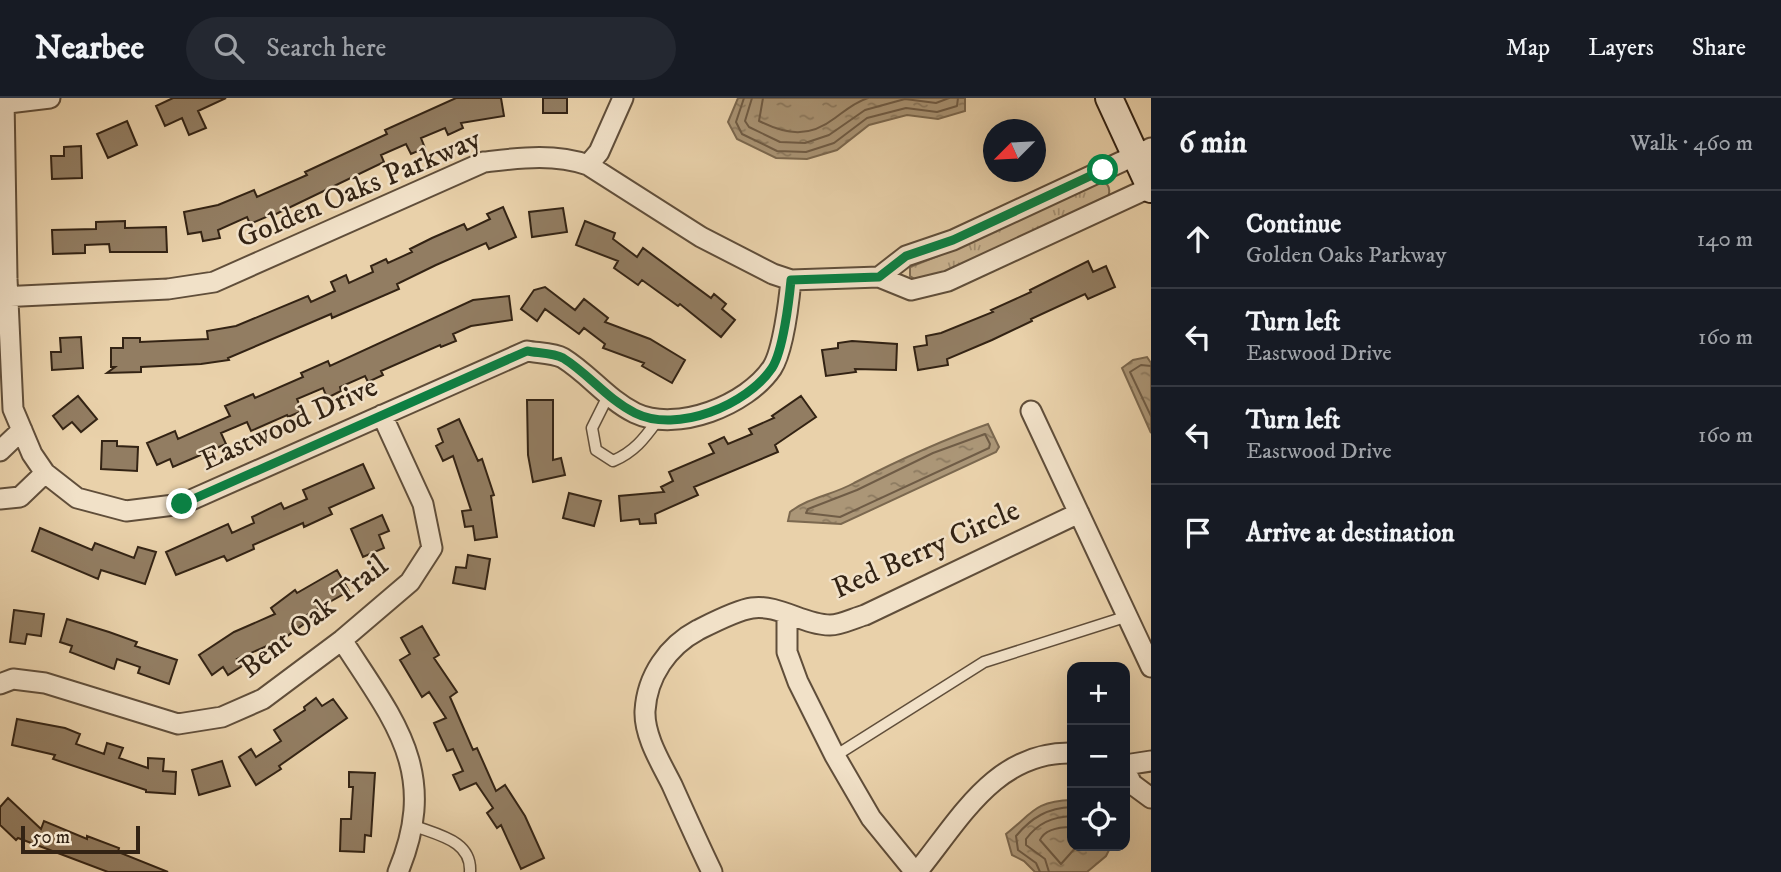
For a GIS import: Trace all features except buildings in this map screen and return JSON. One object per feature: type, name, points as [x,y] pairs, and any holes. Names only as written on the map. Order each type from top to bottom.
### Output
[{"type":"main road","points":[[1109,98],[1143,151],[1151,188]]},
{"type":"street","points":[[3,102],[50,98]]},
{"type":"street","points":[[588,165],[599,152],[623,98]]},
{"type":"street","name":"Eastwood Drive","points":[[3,102],[4,297],[13,409],[44,473],[77,498],[125,511],[182,504],[527,351],[561,357],[608,396],[636,413],[657,421]]},
{"type":"street","points":[[879,277],[906,256],[953,240],[1143,151]]},
{"type":"street","name":"Golden Oaks Parkway","points":[[4,297],[168,289],[214,282],[484,162],[530,157],[571,159],[588,165],[701,237],[773,274],[791,280],[879,277],[911,290],[948,281],[1151,188]]},
{"type":"street","points":[[657,421],[698,417],[745,396],[773,367],[785,327],[791,280]]},
{"type":"street","points":[[1031,411],[1151,667]]},
{"type":"street","name":"Bent Oak Trail","points":[[0,684],[13,679],[45,683],[178,723],[222,717],[263,699],[342,640],[410,582],[432,548],[423,504],[382,415]]},
{"type":"street","points":[[0,451],[22,430]]},
{"type":"street","points":[[0,499],[20,497],[44,473]]},
{"type":"street","name":"Red Berry Circle","points":[[712,872],[649,736],[645,711],[653,675],[669,651],[685,637],[704,627],[752,608],[767,608],[831,625],[865,615],[1079,513]]},
{"type":"street","points":[[787,615],[787,652],[798,682],[835,756],[871,818],[916,872],[975,797],[993,780],[1037,757],[1067,754]]},
{"type":"street","points":[[342,640],[397,726],[412,765],[410,844],[398,872]]},
{"type":"street","points":[[1130,766],[1151,761]]},
{"type":"street","points":[[1130,780],[1132,785],[1151,798]]},
{"type":"lane","points":[[608,396],[592,428],[596,450],[613,461],[626,456],[641,444],[657,421]]},
{"type":"lane","points":[[835,756],[984,662],[1128,616]]},
{"type":"lane","points":[[412,825],[461,845],[467,852],[470,872]]},
{"type":"green space","points":[[1102,181],[1109,187],[1108,197],[952,269],[918,281],[910,276],[910,267]]},
{"type":"water","points":[[738,98],[965,98],[965,111],[938,119],[907,115],[869,125],[837,150],[807,159],[776,158],[737,139],[728,122]]},
{"type":"water","points":[[1147,357],[1151,363],[1151,433],[1122,368],[1133,360]]},
{"type":"water","points":[[988,424],[999,447],[996,452],[841,524],[788,521],[790,512],[805,503]]},
{"type":"water","points":[[1067,800],[1067,851],[1108,851],[1087,872],[1035,872],[1024,861],[1012,855],[1006,834],[1034,810]]},
{"type":"route","points":[[182,504],[527,351],[561,357],[608,396],[636,413],[657,421],[698,417],[745,396],[773,367],[785,327],[791,280],[879,277],[906,256],[953,240],[1103,170]]}]
